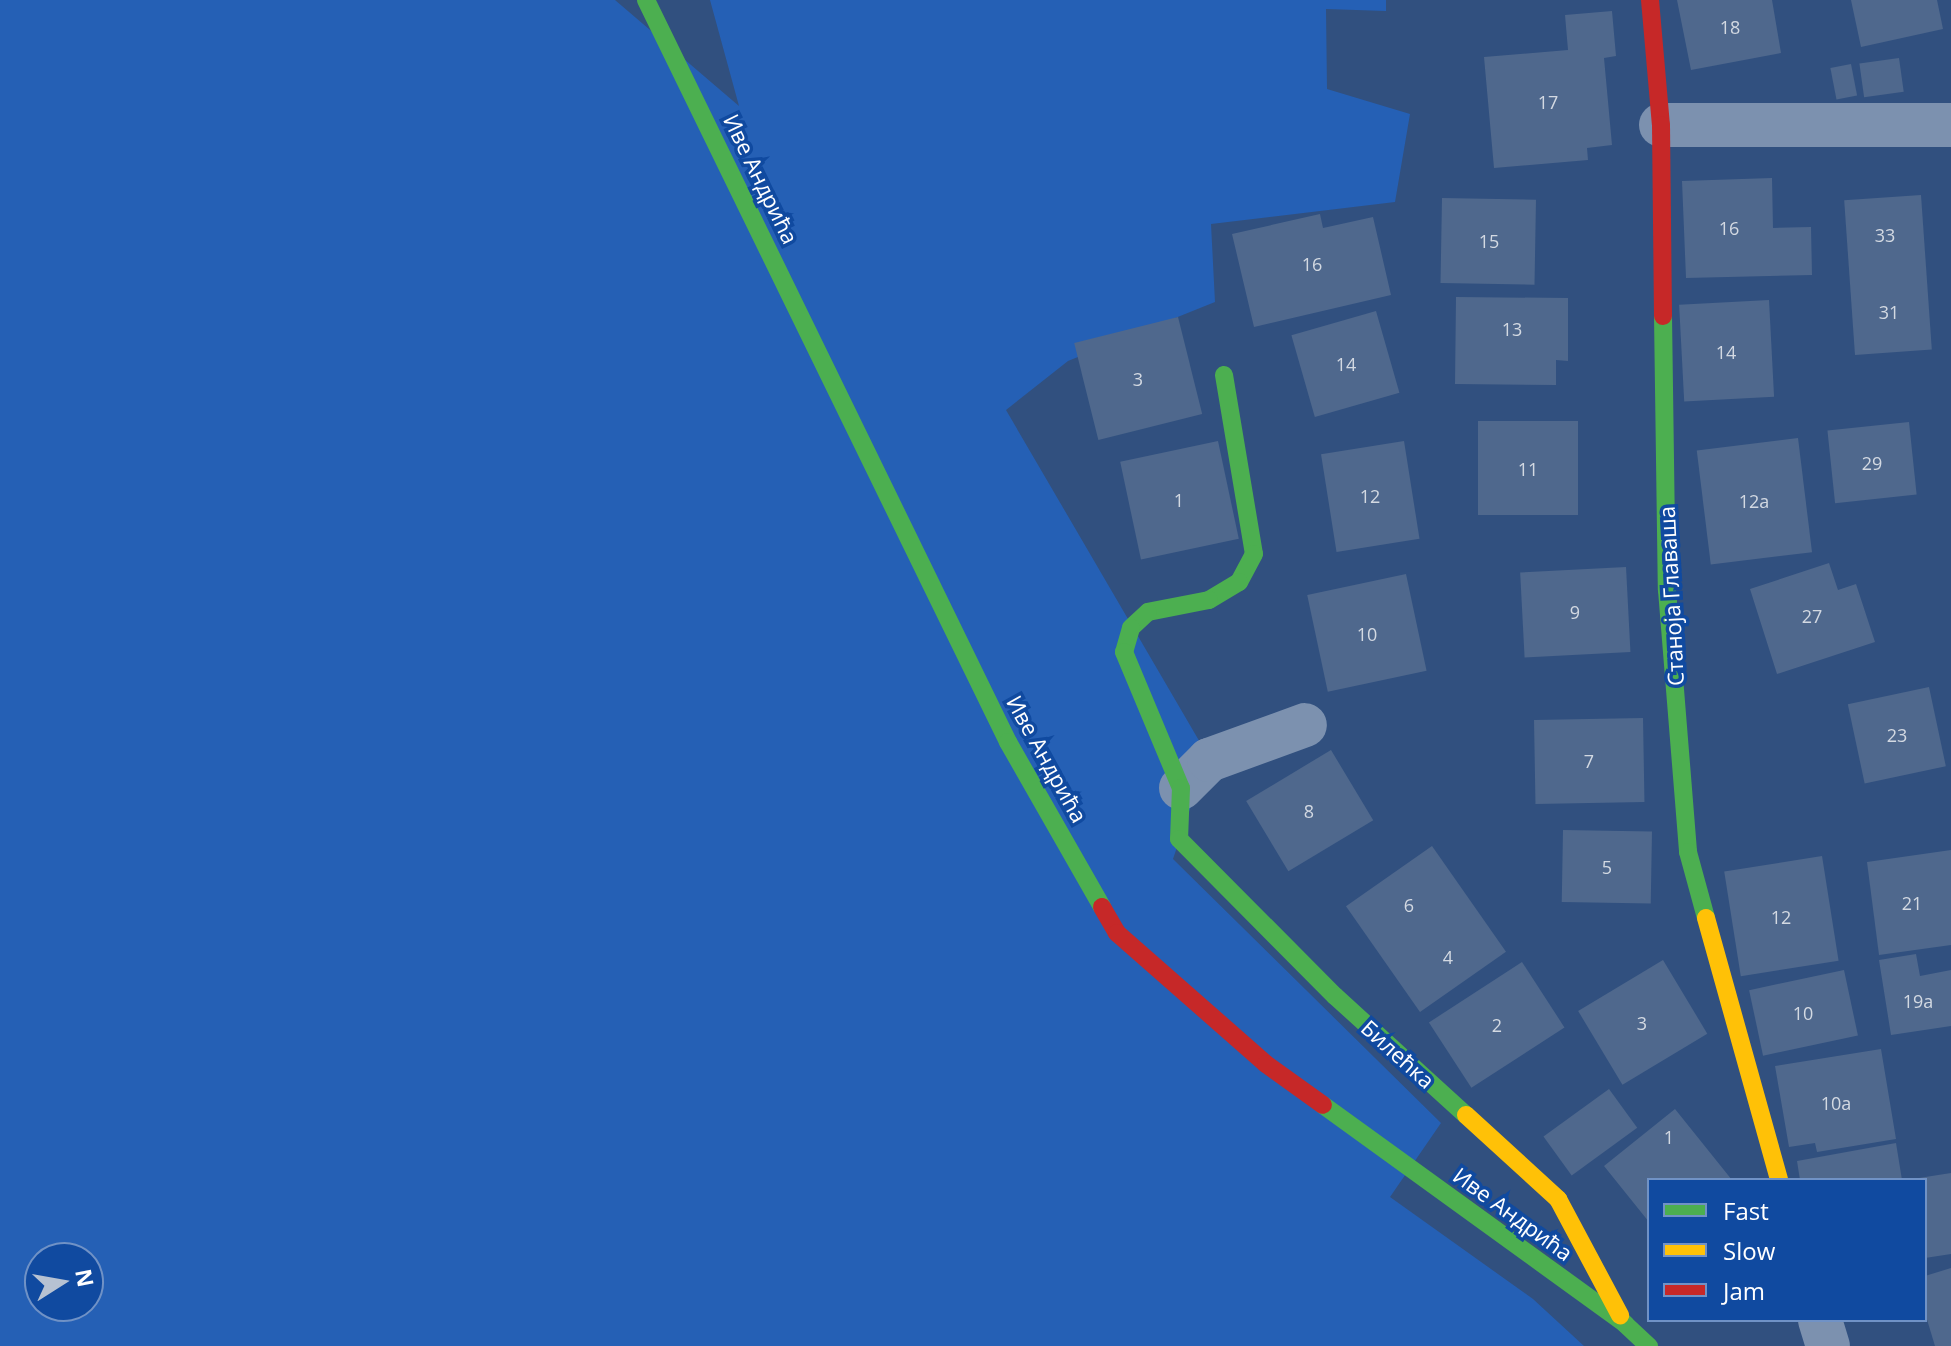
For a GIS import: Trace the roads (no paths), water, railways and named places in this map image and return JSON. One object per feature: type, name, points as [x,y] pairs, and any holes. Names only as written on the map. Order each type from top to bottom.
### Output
[{"type":"street","name":"Иве Андрића","points":[[646,0],[1008,742],[1117,933],[1266,1064],[1625,1324],[1649,1346]]},
{"type":"street","name":"Станоја Главаша","points":[[1650,0],[1661,125],[1667,590],[1688,852],[1738,1043],[1778,1178]]},
{"type":"street","points":[[1661,125],[1951,125]]},
{"type":"street","name":"Билећка","points":[[1224,375],[1254,554],[1239,582],[1209,600],[1148,612],[1131,628],[1124,652],[1181,788],[1179,839],[1335,996],[1558,1199],[1625,1324]]},
{"type":"street","points":[[1181,788],[1209,760],[1305,725]]},
{"type":"street","points":[[1821,1322],[1828,1346]]}]
